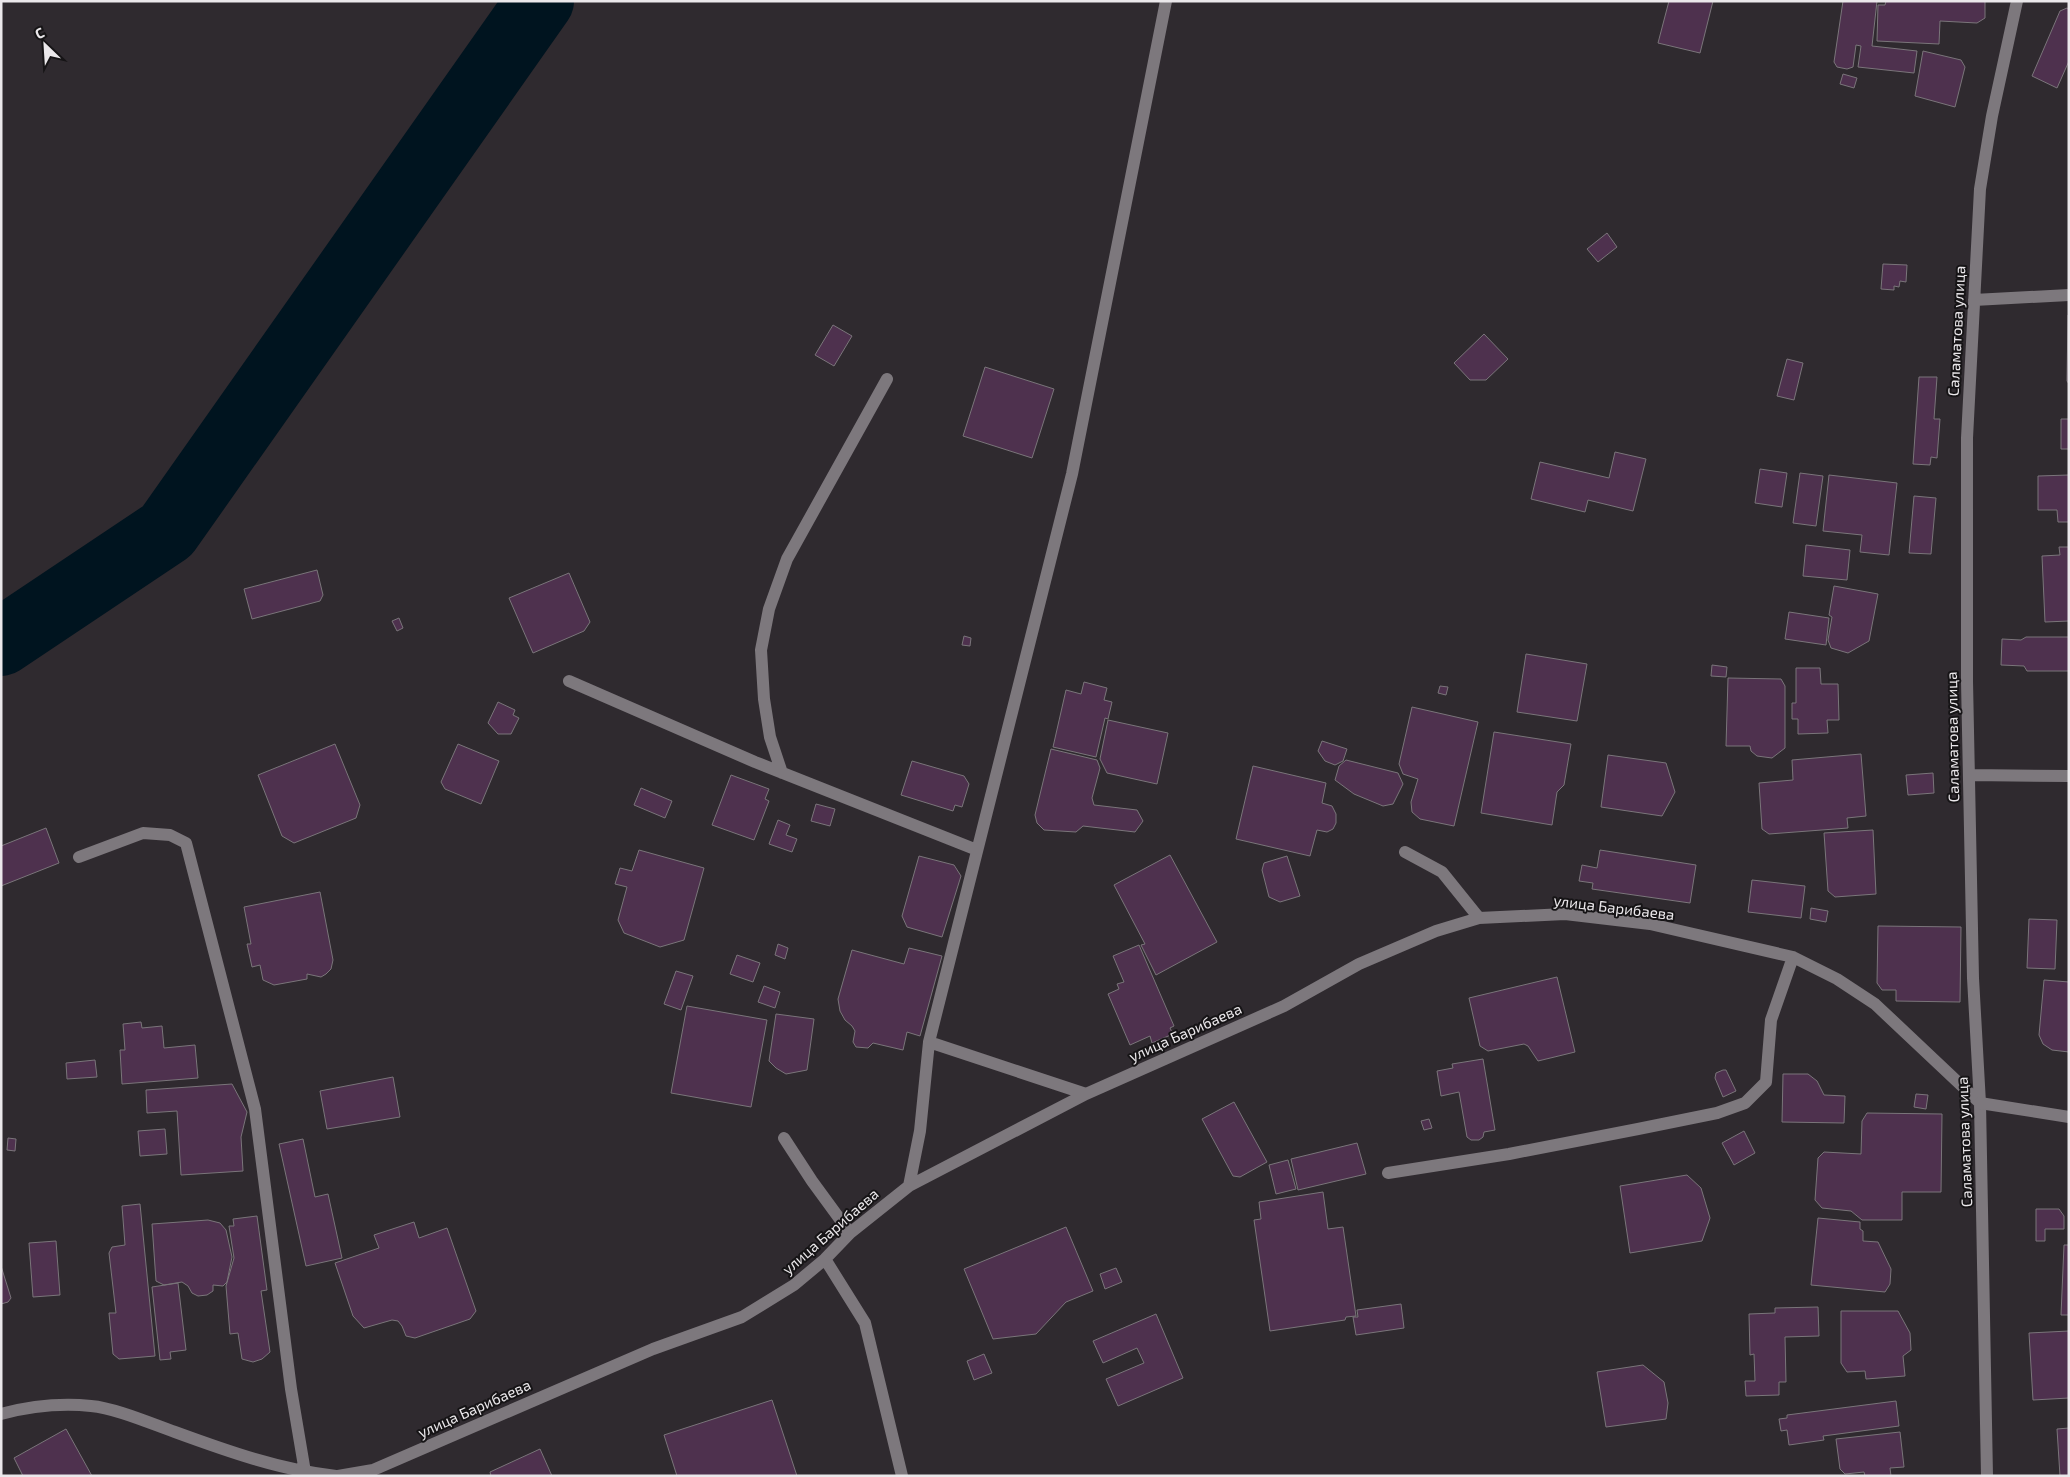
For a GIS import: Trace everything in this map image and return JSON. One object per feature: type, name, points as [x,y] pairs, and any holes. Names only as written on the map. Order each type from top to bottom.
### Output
[{"type":"street","points":[[909,1186],[920,1131],[929,1042],[1072,474],[1166,1]]},
{"type":"street","name":"Саламатова улица","points":[[1987,1476],[1980,1104],[1973,978],[1967,681],[1967,438],[1980,189],[1992,116],[2017,1]]},
{"type":"street","points":[[1974,300],[2069,295]]},
{"type":"street","points":[[782,773],[770,737],[764,699],[761,650],[769,610],[787,559],[887,379]]},
{"type":"street","points":[[569,681],[782,773],[977,850]]},
{"type":"street","points":[[1970,775],[2069,776]]},
{"type":"street","points":[[79,857],[143,833],[170,834],[186,842],[255,1110],[291,1389],[305,1472]]},
{"type":"street","points":[[1406,852],[1442,872],[1479,918]]},
{"type":"street","name":"улица Барибаева","points":[[1,1414],[52,1404],[93,1406],[221,1449],[305,1472],[337,1476],[373,1470],[653,1349],[742,1317],[794,1285],[825,1259],[850,1233],[909,1186],[1086,1094],[1284,1006],[1359,964],[1436,931],[1479,918],[1565,914],[1650,924],[1793,957],[1837,979],[1876,1004],[1980,1104]]},
{"type":"street","points":[[1388,1172],[1510,1154],[1718,1113],[1745,1103],[1766,1082],[1771,1020],[1793,957]]},
{"type":"street","points":[[929,1042],[1086,1094]]},
{"type":"street","points":[[1980,1104],[2069,1117]]},
{"type":"street","points":[[784,1138],[812,1181],[850,1233]]},
{"type":"street","points":[[825,1259],[865,1323],[902,1476]]},
{"type":"building","points":[[1669,1],[1713,1],[1700,53],[1658,43]]},
{"type":"building","points":[[1843,1],[1877,1],[1872,46],[1917,51],[1914,73],[1858,67],[1861,46],[1856,45],[1853,67],[1847,69],[1837,67],[1834,62]]},
{"type":"building","points":[[1886,1],[1985,1],[1985,18],[1977,23],[1940,21],[1939,44],[1877,41],[1878,5],[1885,5]]},
{"type":"building","points":[[2069,9],[2069,61],[2057,88],[2032,76],[2060,11]]},
{"type":"building","points":[[1923,51],[1961,60],[1965,67],[1955,107],[1915,96]]},
{"type":"building","points":[[1843,74],[1857,78],[1854,88],[1840,84]]},
{"type":"building","points":[[1607,233],[1617,247],[1598,262],[1587,249]]},
{"type":"building","points":[[1883,264],[1907,265],[1906,282],[1900,281],[1899,287],[1894,286],[1894,290],[1881,289]]},
{"type":"building","points":[[2069,315],[2069,384],[2067,381]]},
{"type":"building","points":[[833,325],[852,336],[834,366],[815,355]]},
{"type":"building","points":[[1484,334],[1508,359],[1486,380],[1470,380],[1454,363]]},
{"type":"building","points":[[1787,359],[1803,363],[1794,400],[1777,396]]},
{"type":"building","points":[[985,367],[1054,389],[1032,458],[963,436]]},
{"type":"building","points":[[1919,377],[1937,377],[1934,419],[1940,419],[1937,458],[1931,457],[1930,465],[1913,464]]},
{"type":"building","points":[[2061,419],[2069,419],[2069,449],[2061,449]]},
{"type":"building","points":[[1615,452],[1646,459],[1633,511],[1588,500],[1585,512],[1531,499],[1540,462],[1609,478]]},
{"type":"building","points":[[1760,469],[1787,473],[1782,507],[1755,503]]},
{"type":"building","points":[[1800,473],[1823,476],[1816,526],[1793,523]]},
{"type":"building","points":[[1829,475],[1897,483],[1889,555],[1860,552],[1862,535],[1823,531]]},
{"type":"building","points":[[2069,475],[2069,522],[2058,522],[2057,510],[2038,510],[2038,476]]},
{"type":"building","points":[[1914,496],[1936,498],[1931,554],[1909,553]]},
{"type":"building","points":[[1806,545],[1850,550],[1847,580],[1803,576]]},
{"type":"building","points":[[2059,547],[2069,547],[2069,621],[2045,622],[2042,556],[2060,555]]},
{"type":"building","points":[[317,570],[323,595],[320,601],[252,619],[244,589]]},
{"type":"building","points":[[569,573],[590,622],[584,631],[533,653],[509,598]]},
{"type":"building","points":[[1834,586],[1878,594],[1869,641],[1848,653],[1831,648],[1828,640],[1832,617],[1829,615]]},
{"type":"building","points":[[1789,612],[1829,618],[1826,645],[1785,639]]},
{"type":"building","points":[[399,618],[403,628],[397,631],[392,621]]},
{"type":"building","points":[[964,636],[971,638],[970,646],[962,645]]},
{"type":"building","points":[[2026,637],[2069,637],[2069,671],[2027,671],[2024,666],[2001,665],[2002,639],[2021,640]]},
{"type":"building","points":[[1526,654],[1587,664],[1577,721],[1517,712]]},
{"type":"building","points":[[1712,665],[1727,667],[1726,677],[1711,676]]},
{"type":"building","points":[[1796,668],[1820,668],[1821,684],[1838,684],[1839,720],[1827,720],[1828,733],[1798,734],[1798,719],[1792,719],[1792,703],[1796,703]]},
{"type":"building","points":[[1728,678],[1781,679],[1785,686],[1785,748],[1772,758],[1757,756],[1751,751],[1750,746],[1726,746]]},
{"type":"building","points":[[1084,682],[1107,688],[1104,700],[1112,702],[1108,719],[1105,718],[1096,757],[1053,747],[1066,690],[1081,694]]},
{"type":"building","points":[[1440,686],[1448,687],[1446,695],[1438,693]]},
{"type":"building","points":[[498,702],[515,710],[513,715],[519,718],[511,734],[498,734],[488,723]]},
{"type":"building","points":[[1412,707],[1478,722],[1454,826],[1420,819],[1412,812],[1411,802],[1418,779],[1403,774],[1399,764]]},
{"type":"building","points":[[1108,720],[1168,733],[1157,784],[1107,773],[1100,759]]},
{"type":"building","points":[[1494,732],[1571,744],[1564,785],[1557,792],[1552,825],[1481,813]]},
{"type":"building","points":[[1322,741],[1347,749],[1343,761],[1335,765],[1325,761],[1318,751]]},
{"type":"building","points":[[335,744],[360,805],[356,818],[294,843],[282,836],[258,775]]},
{"type":"building","points":[[458,744],[499,761],[481,804],[445,789],[441,782]]},
{"type":"building","points":[[1051,749],[1097,760],[1100,768],[1092,798],[1094,805],[1137,810],[1143,821],[1135,832],[1083,826],[1076,832],[1044,830],[1037,823],[1035,815]]},
{"type":"building","points":[[1861,754],[1866,816],[1847,818],[1848,828],[1769,834],[1762,829],[1759,783],[1793,780],[1792,760]]},
{"type":"building","points":[[1608,755],[1666,763],[1675,792],[1662,816],[1601,807]]},
{"type":"building","points":[[1346,760],[1398,773],[1403,784],[1393,804],[1383,806],[1354,794],[1335,780],[1339,766]]},
{"type":"building","points":[[912,761],[964,776],[969,784],[962,807],[955,805],[953,811],[901,795]]},
{"type":"building","points":[[1253,766],[1326,783],[1322,803],[1332,806],[1336,814],[1336,823],[1333,829],[1327,832],[1317,830],[1310,856],[1236,839]]},
{"type":"building","points":[[1933,773],[1934,793],[1908,795],[1906,775]]},
{"type":"building","points":[[731,775],[769,789],[765,799],[769,801],[754,840],[712,825]]},
{"type":"building","points":[[641,788],[672,801],[665,818],[634,805]]},
{"type":"building","points":[[816,804],[835,809],[830,826],[811,821]]},
{"type":"building","points":[[778,820],[790,825],[786,835],[797,839],[792,852],[769,844]]},
{"type":"building","points":[[46,828],[59,863],[1,886],[1,846]]},
{"type":"building","points":[[1873,830],[1876,894],[1835,897],[1828,891],[1824,833]]},
{"type":"building","points":[[639,850],[704,868],[684,940],[660,947],[624,933],[618,920],[627,887],[615,884],[620,868],[632,871]]},
{"type":"building","points":[[1600,850],[1696,865],[1690,903],[1592,889],[1593,883],[1579,881],[1582,865],[1597,868]]},
{"type":"building","points":[[1170,855],[1217,942],[1156,975],[1141,945],[1145,944],[1114,885]]},
{"type":"building","points":[[919,856],[954,865],[961,876],[942,937],[907,927],[902,916]]},
{"type":"building","points":[[1287,856],[1300,896],[1280,902],[1269,897],[1262,870],[1264,863]]},
{"type":"building","points":[[1752,880],[1805,886],[1801,918],[1748,912]]},
{"type":"building","points":[[320,892],[333,960],[331,969],[321,977],[307,974],[307,979],[274,985],[263,980],[260,965],[252,967],[247,944],[251,944],[244,907]]},
{"type":"building","points":[[1811,908],[1828,911],[1826,922],[1810,919]]},
{"type":"building","points":[[2029,919],[2057,920],[2055,969],[2027,968]]},
{"type":"building","points":[[1878,926],[1961,927],[1960,1002],[1896,1001],[1896,990],[1882,990],[1877,983]]},
{"type":"building","points":[[778,944],[788,948],[785,959],[775,955]]},
{"type":"building","points":[[1139,945],[1174,1026],[1170,1028],[1173,1034],[1152,1043],[1150,1036],[1130,1045],[1108,994],[1119,989],[1117,984],[1124,982],[1113,956]]},
{"type":"building","points":[[909,948],[942,956],[920,1036],[907,1032],[903,1050],[873,1043],[868,1048],[856,1047],[853,1042],[855,1031],[840,1011],[838,999],[852,950],[904,964]]},
{"type":"building","points":[[737,955],[760,963],[753,982],[730,974]]},
{"type":"building","points":[[676,971],[693,976],[681,1010],[664,1004]]},
{"type":"building","points":[[1557,977],[1575,1052],[1538,1061],[1528,1046],[1524,1044],[1488,1051],[1480,1046],[1469,998]]},
{"type":"building","points":[[2044,980],[2069,982],[2069,1052],[2052,1050],[2043,1044],[2039,1035]]},
{"type":"building","points":[[764,986],[780,992],[775,1008],[758,1002]]},
{"type":"building","points":[[687,1006],[767,1020],[751,1107],[671,1093]]},
{"type":"building","points":[[776,1014],[814,1019],[807,1070],[786,1074],[769,1061]]},
{"type":"building","points":[[141,1022],[142,1028],[162,1026],[164,1048],[195,1045],[198,1078],[122,1084],[120,1050],[125,1050],[123,1024]]},
{"type":"building","points":[[1483,1059],[1495,1130],[1484,1132],[1483,1137],[1479,1140],[1471,1140],[1467,1137],[1459,1092],[1441,1096],[1437,1071],[1453,1068],[1452,1064]]},
{"type":"building","points":[[95,1060],[97,1077],[67,1079],[66,1063]]},
{"type":"building","points":[[1726,1070],[1736,1091],[1723,1097],[1715,1078],[1716,1073]]},
{"type":"building","points":[[1783,1074],[1808,1074],[1817,1081],[1824,1095],[1845,1096],[1844,1123],[1782,1122]]},
{"type":"building","points":[[393,1077],[400,1117],[327,1129],[320,1091]]},
{"type":"building","points":[[232,1084],[247,1112],[241,1137],[243,1171],[181,1175],[177,1111],[147,1113],[146,1090]]},
{"type":"building","points":[[1916,1094],[1928,1095],[1926,1109],[1914,1107]]},
{"type":"building","points":[[1234,1102],[1267,1162],[1240,1177],[1233,1176],[1202,1119]]},
{"type":"building","points":[[1867,1113],[1942,1114],[1941,1192],[1902,1192],[1902,1220],[1862,1220],[1851,1211],[1822,1208],[1815,1200],[1818,1158],[1824,1152],[1861,1154],[1862,1121]]},
{"type":"building","points":[[1429,1119],[1432,1128],[1424,1130],[1421,1121]]},
{"type":"building","points":[[165,1129],[167,1154],[140,1156],[138,1131]]},
{"type":"building","points":[[1744,1131],[1755,1153],[1734,1165],[1722,1143]]},
{"type":"building","points":[[8,1138],[16,1139],[15,1151],[7,1150]]},
{"type":"building","points":[[303,1139],[315,1197],[328,1194],[342,1258],[306,1266],[279,1144]]},
{"type":"building","points":[[1357,1143],[1366,1174],[1298,1190],[1291,1159]]},
{"type":"building","points":[[1288,1160],[1296,1189],[1276,1194],[1269,1165]]},
{"type":"building","points":[[1687,1175],[1701,1188],[1710,1218],[1702,1241],[1630,1253],[1620,1186]]},
{"type":"building","points":[[1323,1192],[1328,1229],[1343,1227],[1356,1316],[1346,1317],[1345,1320],[1270,1331],[1254,1220],[1261,1219],[1259,1202]]},
{"type":"building","points":[[140,1204],[155,1356],[119,1359],[113,1354],[109,1313],[116,1313],[109,1253],[112,1247],[125,1245],[122,1206]]},
{"type":"building","points":[[2036,1209],[2059,1209],[2064,1216],[2064,1229],[2045,1229],[2045,1241],[2036,1241]]},
{"type":"building","points":[[257,1216],[267,1290],[261,1291],[270,1352],[262,1359],[253,1362],[242,1359],[238,1333],[230,1334],[226,1286],[234,1258],[229,1226],[234,1226],[233,1219]]},
{"type":"building","points":[[1818,1218],[1860,1222],[1860,1229],[1863,1231],[1863,1241],[1878,1242],[1891,1269],[1890,1284],[1885,1292],[1811,1285]]},
{"type":"building","points":[[208,1220],[220,1223],[226,1230],[232,1257],[227,1282],[223,1286],[213,1285],[213,1291],[207,1295],[198,1296],[192,1293],[188,1286],[182,1282],[164,1285],[156,1281],[152,1224]]},
{"type":"building","points":[[414,1222],[419,1238],[447,1228],[476,1311],[470,1319],[415,1338],[406,1336],[398,1321],[392,1320],[364,1328],[353,1316],[335,1263],[379,1248],[374,1235]]},
{"type":"building","points":[[1066,1227],[1093,1291],[1066,1302],[1036,1334],[993,1339],[964,1269]]},
{"type":"building","points":[[56,1241],[60,1295],[33,1297],[29,1243]]},
{"type":"building","points":[[2064,1245],[2069,1245],[2069,1315],[2061,1315]]},
{"type":"building","points":[[1,1266],[11,1298],[8,1302],[1,1304]]},
{"type":"building","points":[[1116,1268],[1122,1282],[1105,1289],[1100,1274]]},
{"type":"building","points":[[178,1283],[186,1350],[170,1352],[171,1359],[160,1360],[152,1287]]},
{"type":"building","points":[[1401,1304],[1404,1328],[1356,1335],[1353,1317],[1358,1317],[1357,1310]]},
{"type":"building","points":[[1818,1307],[1819,1336],[1785,1337],[1786,1382],[1779,1382],[1779,1395],[1746,1396],[1745,1381],[1755,1381],[1754,1354],[1750,1355],[1749,1314],[1775,1313],[1775,1308]]},
{"type":"building","points":[[1841,1311],[1898,1311],[1910,1333],[1911,1350],[1903,1356],[1905,1376],[1866,1379],[1865,1371],[1847,1372],[1841,1363]]},
{"type":"building","points":[[1156,1314],[1183,1378],[1118,1406],[1106,1379],[1144,1363],[1137,1348],[1103,1363],[1093,1341]]},
{"type":"building","points":[[2069,1331],[2069,1398],[2033,1400],[2029,1333]]},
{"type":"building","points":[[984,1354],[992,1373],[974,1380],[967,1361]]},
{"type":"building","points":[[1643,1365],[1664,1382],[1668,1403],[1666,1419],[1606,1427],[1597,1372]]},
{"type":"building","points":[[772,1400],[797,1476],[677,1476],[664,1435]]},
{"type":"building","points":[[1896,1401],[1899,1426],[1823,1436],[1824,1440],[1789,1445],[1787,1430],[1781,1431],[1779,1419],[1787,1418],[1787,1415]]},
{"type":"building","points":[[2069,1428],[2069,1476],[2060,1476],[2057,1429]]},
{"type":"building","points":[[66,1429],[92,1476],[23,1476],[14,1458]]},
{"type":"building","points":[[1900,1432],[1904,1467],[1890,1468],[1891,1476],[1865,1476],[1864,1472],[1845,1474],[1840,1469],[1836,1439]]},
{"type":"building","points":[[540,1449],[552,1476],[491,1476],[490,1472]]},
{"type":"waterway","points":[[1,642],[167,531],[540,1]]}]
